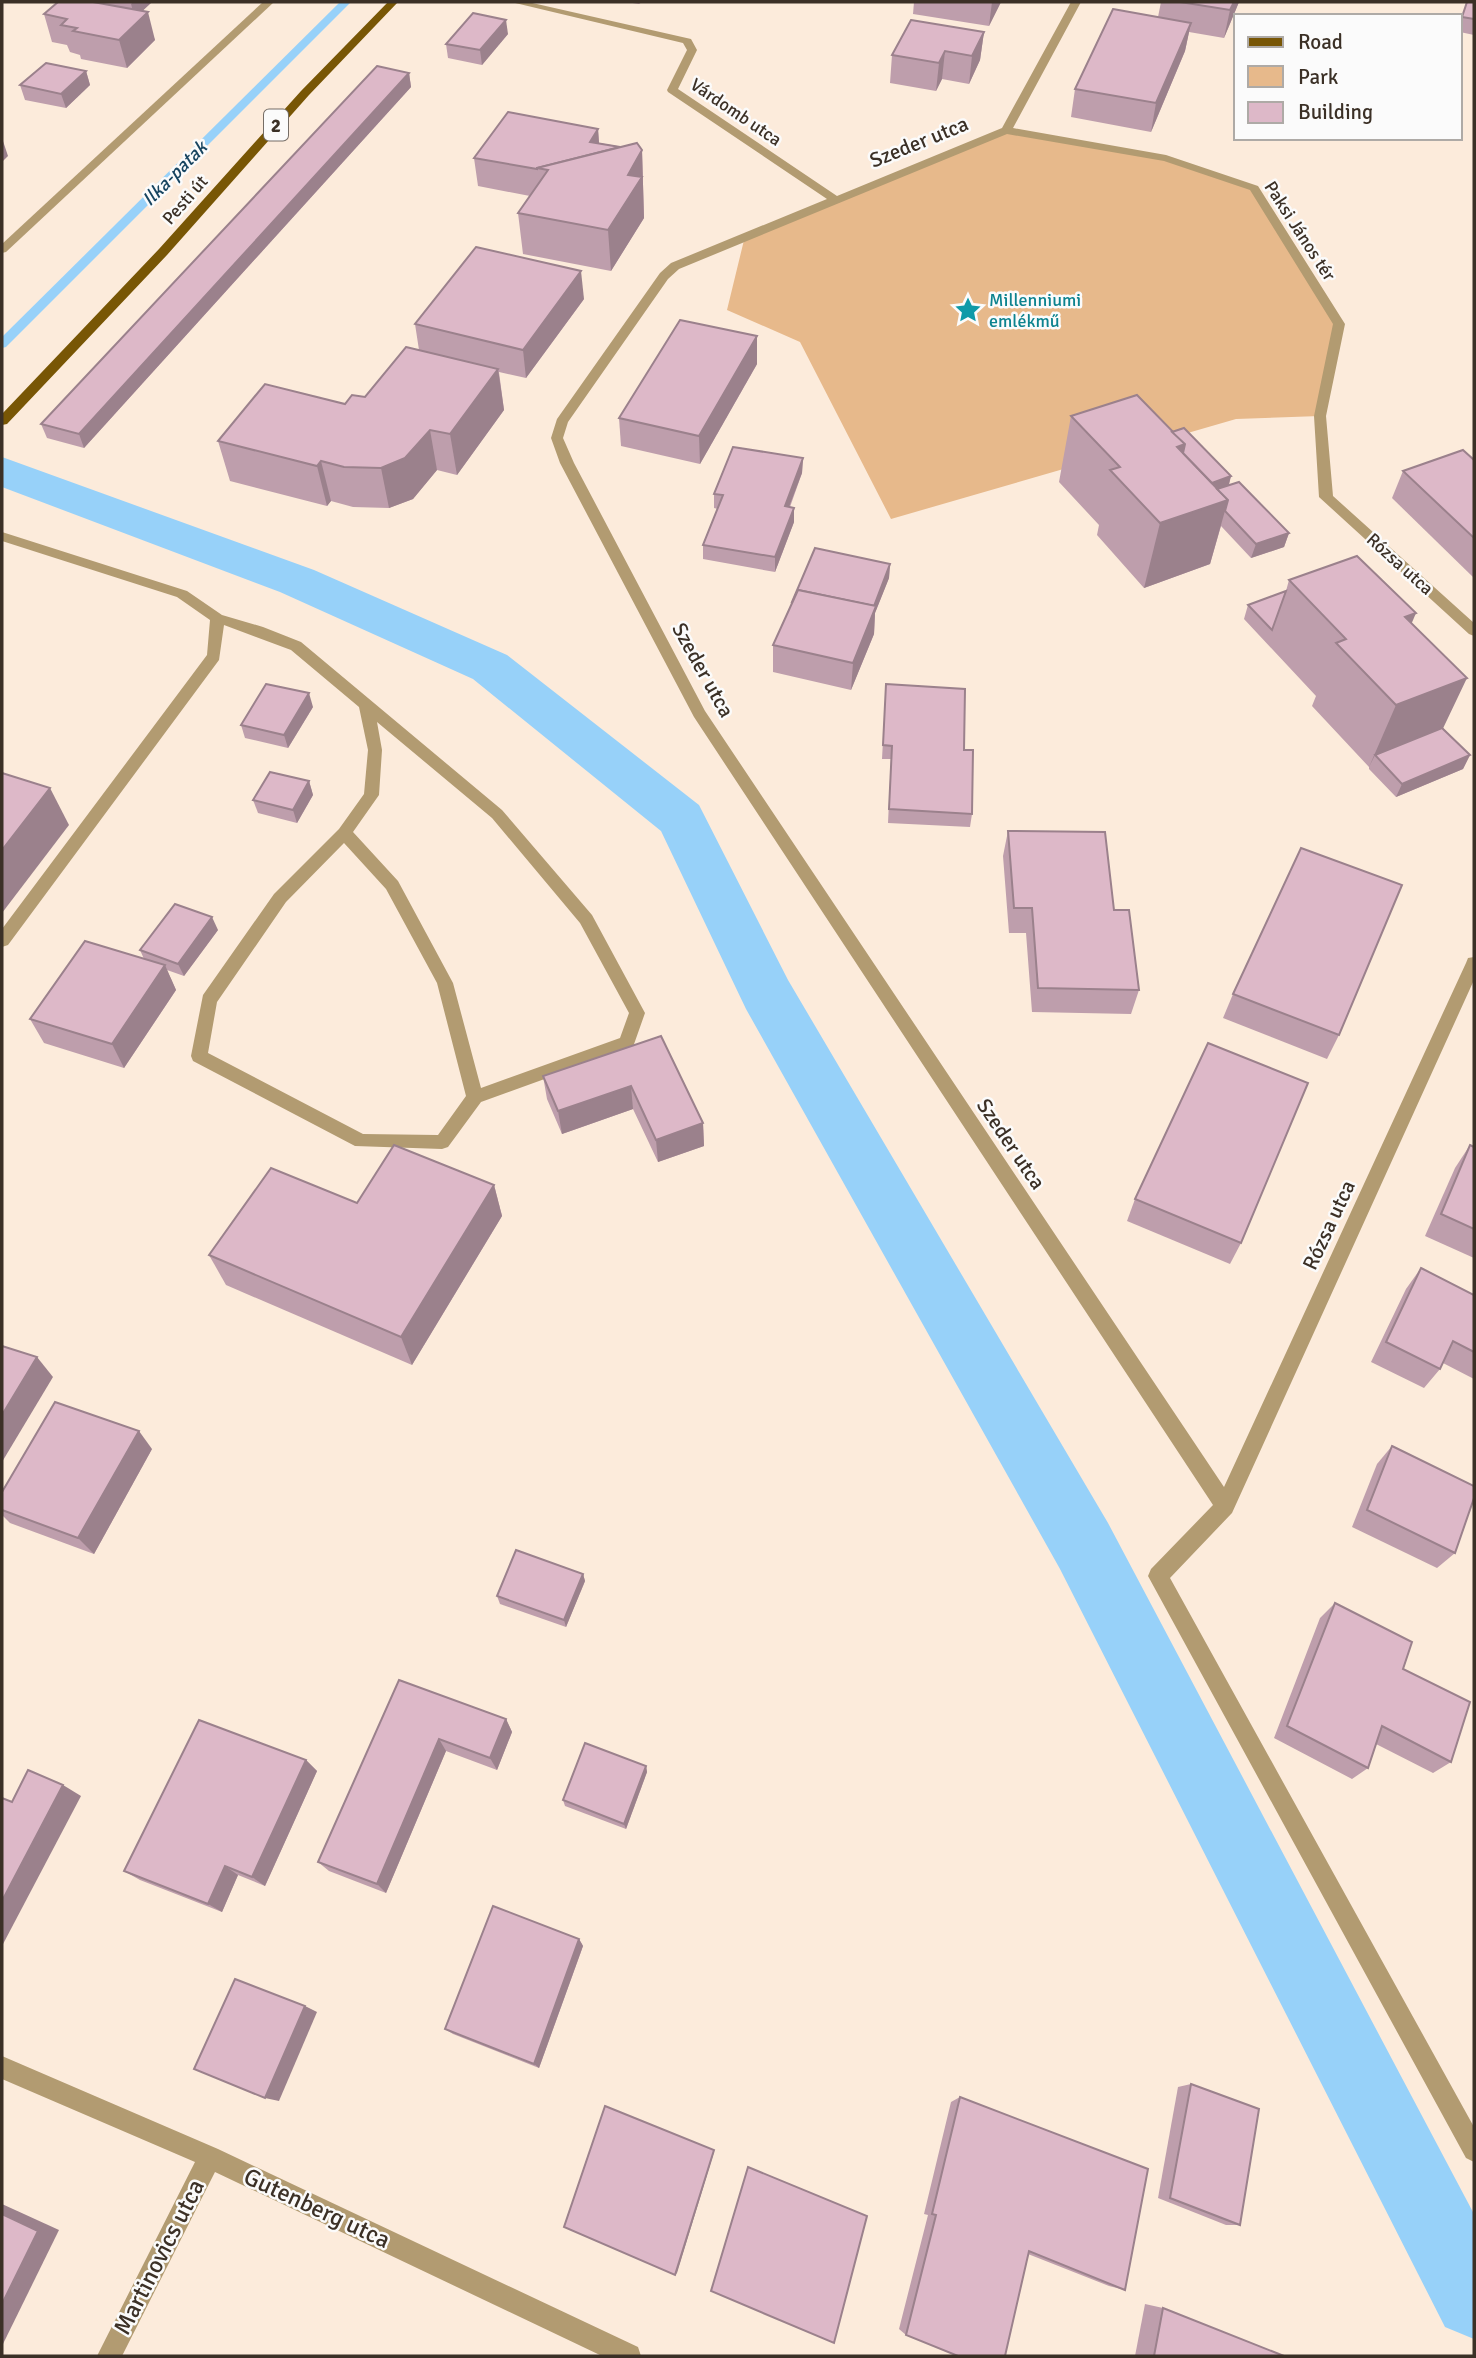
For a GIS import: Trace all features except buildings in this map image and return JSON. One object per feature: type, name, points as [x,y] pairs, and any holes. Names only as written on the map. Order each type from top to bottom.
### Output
[{"type":"main road","name":"Pesti út","points":[[2,421],[163,252],[288,112],[393,2]]},
{"type":"street","points":[[2,250],[269,2]]},
{"type":"street","name":"Várdomb utca","points":[[516,2],[687,41],[692,51],[672,90],[834,199]]},
{"type":"street","points":[[1006,130],[1076,2]]},
{"type":"street","name":"Szeder utca","points":[[1006,130],[675,266],[664,276],[562,422],[557,438],[567,463],[699,713],[1226,1506]]},
{"type":"street","name":"Paksi János tér","points":[[1006,130],[1166,158],[1254,188],[1339,324],[1320,416],[1326,497]]},
{"type":"street","name":"Rózsa utca","points":[[1326,497],[1474,631]]},
{"type":"street","points":[[2,536],[182,594],[217,618],[258,630],[296,646],[366,703],[496,814],[586,919],[637,1013],[627,1042],[475,1097],[442,1142],[361,1141],[200,1056],[209,1000],[280,898],[344,833],[371,795],[375,750],[366,703]]},
{"type":"street","points":[[2,941],[214,656],[217,618]]},
{"type":"street","points":[[344,833],[391,885],[445,983],[475,1097]]},
{"type":"street","name":"Rózsa utca","points":[[1474,962],[1226,1506],[1158,1576],[1474,2150]]},
{"type":"street","name":"Gutenberg utca","points":[[2,2067],[210,2157],[629,2356]]},
{"type":"street","name":"Martinovics utca","points":[[108,2356],[210,2157]]},
{"type":"green space","points":[[1006,130],[1166,158],[1254,188],[1339,324],[1320,416],[1236,419],[891,519],[800,342],[727,310],[745,236]]},
{"type":"waterway","name":"Ilka-patak","points":[[2,344],[346,2]]},
{"type":"waterway","points":[[2,471],[297,581],[490,667],[681,819],[766,993],[1084,1546],[1474,2298]]},
{"type":"place","name":"Millenniumi emlékmű","points":[[968,310]]}]
